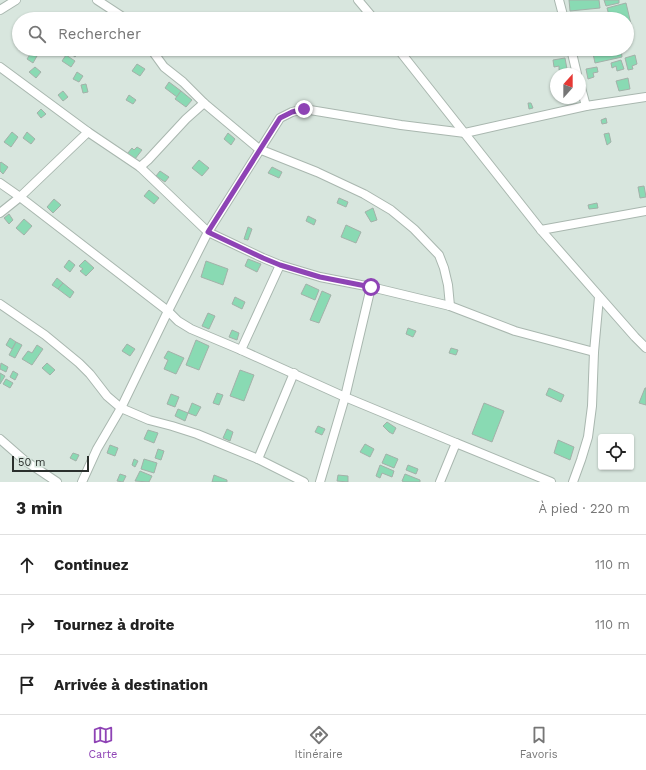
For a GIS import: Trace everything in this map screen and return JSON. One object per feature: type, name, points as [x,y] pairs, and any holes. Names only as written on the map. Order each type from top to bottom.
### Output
[{"type":"street","points":[[0,10],[16,0]]},
{"type":"street","points":[[97,0],[115,12]]},
{"type":"street","points":[[358,0],[368,12]]},
{"type":"street","points":[[559,0],[562,12]]},
{"type":"street","points":[[156,56],[164,67],[259,149],[317,172],[364,194],[391,210],[414,229],[439,255],[448,285],[450,306]]},
{"type":"street","points":[[404,56],[541,230],[646,348]]},
{"type":"street","points":[[573,56],[576,68]]},
{"type":"street","points":[[0,67],[88,132],[140,168],[208,232],[280,265],[320,277],[371,287],[450,306],[515,331],[594,352]]},
{"type":"street","points":[[82,482],[97,449],[121,408],[168,310],[208,232],[259,149],[280,118],[292,112],[304,109],[402,125],[465,133],[586,106],[646,97]]},
{"type":"street","points":[[140,168],[186,119],[204,103]]},
{"type":"street","points":[[0,213],[20,197],[88,132]]},
{"type":"street","points":[[0,183],[168,310],[178,321],[191,329],[346,397],[551,482]]},
{"type":"street","points":[[541,230],[646,211]]},
{"type":"street","points":[[241,350],[280,265]]},
{"type":"street","points":[[320,482],[346,397],[371,287]]},
{"type":"street","points":[[573,482],[588,437],[592,406],[594,352],[599,296]]},
{"type":"street","points":[[0,304],[45,335],[73,358],[90,374],[107,396],[121,408],[149,420],[197,434],[258,459],[304,482]]},
{"type":"street","points":[[258,459],[294,373]]},
{"type":"street","points":[[0,439],[24,460],[57,482]]},
{"type":"street","points":[[440,482],[456,443]]},
{"type":"building","points":[[569,0],[599,0],[600,8],[570,11]]},
{"type":"building","points":[[604,0],[619,0],[619,3],[606,6]]},
{"type":"building","points":[[626,3],[628,12],[608,12],[607,8]]},
{"type":"building","points":[[634,55],[637,64],[632,66],[633,69],[628,70],[625,58]]},
{"type":"building","points":[[29,56],[37,56],[33,63],[27,59]]},
{"type":"building","points":[[65,56],[68,56],[75,61],[71,67],[62,61]]},
{"type":"building","points":[[594,56],[622,56],[622,57],[595,63]]},
{"type":"building","points":[[565,58],[567,68],[559,68],[559,66],[554,67],[553,60]]},
{"type":"building","points":[[621,60],[624,69],[617,71],[616,66],[612,68],[611,63]]},
{"type":"building","points":[[137,64],[145,69],[140,76],[132,71]]},
{"type":"building","points":[[35,67],[41,72],[36,78],[29,72]]},
{"type":"building","points":[[597,67],[598,72],[593,73],[594,77],[588,79],[586,69]]},
{"type":"building","points":[[77,72],[83,76],[79,82],[73,79]]},
{"type":"building","points":[[628,78],[630,89],[619,91],[616,81]]},
{"type":"building","points":[[169,82],[181,91],[177,97],[165,88]]},
{"type":"building","points":[[86,84],[88,92],[83,93],[81,85]]},
{"type":"building","points":[[63,91],[68,97],[63,101],[58,95]]},
{"type":"building","points":[[181,91],[192,100],[186,107],[175,99]]},
{"type":"building","points":[[129,95],[136,100],[133,104],[126,100]]},
{"type":"building","points":[[528,103],[531,103],[533,108],[529,109]]},
{"type":"building","points":[[41,109],[46,114],[41,118],[37,113]]},
{"type":"building","points":[[606,118],[607,123],[602,124],[601,120]]},
{"type":"building","points":[[12,132],[18,137],[11,147],[4,142]]},
{"type":"building","points":[[27,132],[35,139],[31,144],[23,138]]},
{"type":"building","points":[[228,133],[235,139],[231,145],[224,139]]},
{"type":"building","points":[[609,133],[611,142],[607,145],[604,134]]},
{"type":"building","points":[[137,147],[142,150],[135,159],[127,154],[132,148],[134,150]]},
{"type":"building","points":[[199,160],[209,168],[202,176],[192,168]]},
{"type":"building","points":[[1,162],[8,167],[3,174],[0,171]]},
{"type":"building","points":[[272,167],[282,172],[279,178],[268,173]]},
{"type":"building","points":[[160,171],[169,177],[165,182],[156,176]]},
{"type":"building","points":[[644,186],[646,197],[640,198],[638,187]]},
{"type":"building","points":[[149,190],[159,198],[154,204],[144,196]]},
{"type":"building","points":[[339,198],[348,202],[346,207],[337,203]]},
{"type":"building","points":[[54,199],[61,205],[53,213],[47,207]]},
{"type":"building","points":[[597,203],[598,208],[589,209],[588,205]]},
{"type":"building","points":[[373,208],[377,220],[371,222],[365,212]]},
{"type":"building","points":[[9,214],[13,220],[9,224],[4,218]]},
{"type":"building","points":[[308,216],[316,220],[314,225],[306,221]]},
{"type":"building","points":[[24,219],[32,226],[24,235],[16,228]]},
{"type":"building","points":[[346,225],[361,232],[356,243],[341,237]]},
{"type":"building","points":[[248,227],[252,229],[248,240],[244,239]]},
{"type":"building","points":[[248,259],[261,264],[257,272],[245,266]]},
{"type":"building","points":[[69,260],[75,265],[70,272],[64,267]]},
{"type":"building","points":[[85,260],[94,268],[86,276],[80,271],[83,269],[79,266]]},
{"type":"building","points":[[206,261],[228,269],[223,285],[201,277]]},
{"type":"building","points":[[57,278],[63,283],[58,289],[52,285]]},
{"type":"building","points":[[63,283],[74,292],[70,298],[58,289]]},
{"type":"building","points":[[306,284],[319,290],[315,300],[301,294]]},
{"type":"building","points":[[322,291],[331,295],[319,323],[310,320]]},
{"type":"building","points":[[235,297],[245,302],[242,309],[232,304]]},
{"type":"building","points":[[208,313],[215,316],[209,329],[202,326]]},
{"type":"building","points":[[408,328],[416,331],[413,337],[406,334]]},
{"type":"building","points":[[232,330],[239,333],[237,340],[229,337]]},
{"type":"building","points":[[10,338],[16,342],[12,349],[6,345]]},
{"type":"building","points":[[196,340],[209,346],[199,370],[186,365]]},
{"type":"building","points":[[16,342],[22,345],[15,358],[9,355]]},
{"type":"building","points":[[127,344],[135,349],[130,356],[122,351]]},
{"type":"building","points":[[37,345],[43,349],[32,365],[22,359],[28,351],[32,353]]},
{"type":"building","points":[[451,348],[458,350],[456,355],[449,353]]},
{"type":"building","points":[[168,351],[184,358],[176,374],[164,369],[168,360],[164,358]]},
{"type":"building","points":[[1,363],[8,367],[6,372],[0,369]]},
{"type":"building","points":[[47,363],[55,370],[50,375],[42,368]]},
{"type":"building","points":[[240,370],[254,375],[244,401],[230,396]]},
{"type":"building","points":[[13,371],[18,374],[15,380],[10,377]]},
{"type":"building","points":[[0,373],[5,376],[0,384]]},
{"type":"building","points":[[6,379],[13,383],[10,388],[3,384]]},
{"type":"building","points":[[549,388],[564,395],[561,402],[546,395]]},
{"type":"building","points":[[646,388],[646,405],[639,403]]},
{"type":"building","points":[[217,393],[223,395],[219,405],[213,403]]},
{"type":"building","points":[[171,394],[179,397],[175,407],[167,404]]},
{"type":"building","points":[[192,403],[201,407],[196,416],[188,413]]},
{"type":"building","points":[[484,403],[504,411],[492,442],[472,434]]},
{"type":"building","points":[[178,409],[188,413],[185,421],[175,416]]},
{"type":"building","points":[[387,422],[396,428],[393,434],[383,426]]},
{"type":"building","points":[[318,426],[325,429],[322,435],[315,432]]},
{"type":"building","points":[[227,429],[233,432],[230,441],[223,438]]},
{"type":"building","points":[[148,430],[158,433],[154,443],[144,439]]},
{"type":"building","points":[[558,440],[574,447],[570,460],[554,453]]},
{"type":"building","points":[[365,444],[374,449],[370,457],[360,452]]},
{"type":"building","points":[[110,445],[118,448],[115,456],[107,453]]},
{"type":"building","points":[[158,449],[164,451],[161,460],[155,458]]},
{"type":"building","points":[[73,453],[79,455],[76,461],[70,458]]},
{"type":"building","points":[[386,454],[398,459],[394,468],[382,463]]},
{"type":"building","points":[[134,459],[138,461],[135,467],[132,465]]},
{"type":"building","points":[[144,459],[157,463],[154,473],[141,469]]},
{"type":"building","points":[[380,465],[394,471],[392,477],[382,473],[380,478],[376,476]]},
{"type":"building","points":[[408,465],[418,469],[416,474],[406,470]]},
{"type":"building","points":[[140,471],[152,476],[149,482],[135,481]]},
{"type":"building","points":[[120,474],[126,476],[123,482],[117,481]]},
{"type":"building","points":[[405,474],[420,480],[420,482],[402,481]]},
{"type":"building","points":[[214,475],[227,480],[227,482],[212,482]]},
{"type":"building","points":[[338,475],[348,476],[348,482],[337,481]]},
{"type":"route","points":[[304,109],[292,112],[280,118],[259,149],[208,232],[280,265],[320,277],[371,287]]}]
